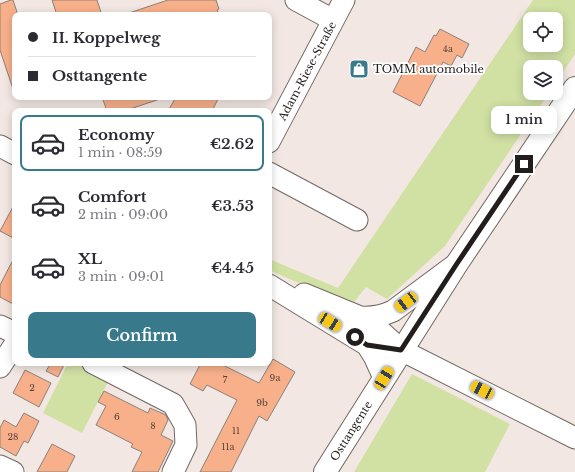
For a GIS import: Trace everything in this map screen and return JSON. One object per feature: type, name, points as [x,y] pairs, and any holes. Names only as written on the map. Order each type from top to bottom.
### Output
[{"type":"main road","name":"Osttangente","points":[[325,472],[456,265],[575,88]]},
{"type":"street","points":[[296,0],[333,20]]},
{"type":"street","name":"Adam-Riese-Straße","points":[[272,136],[344,0]]},
{"type":"street","points":[[0,146],[12,152]]},
{"type":"street","points":[[272,175],[357,220]]},
{"type":"street","points":[[360,317],[378,317],[393,311],[456,265]]},
{"type":"street","points":[[272,281],[360,317],[376,327],[401,350],[575,438]]},
{"type":"street","points":[[272,287],[367,345],[401,350]]},
{"type":"street","points":[[0,326],[12,332]]},
{"type":"street","points":[[367,345],[384,378]]},
{"type":"street","points":[[0,367],[12,349]]},
{"type":"street","points":[[99,366],[173,404],[185,426],[186,445],[173,472]]},
{"type":"street","points":[[0,466],[13,472]]},
{"type":"green space","points":[[533,0],[575,0],[575,54],[563,72],[563,60],[523,60],[523,100],[544,100],[445,246],[387,299],[366,287],[351,306],[272,271],[272,260],[338,288],[523,15],[523,52],[563,52],[563,12],[525,12]]},
{"type":"green space","points":[[66,366],[87,366],[110,378],[82,433],[43,413]]},
{"type":"green space","points":[[412,374],[510,424],[485,472],[354,472]]},
{"type":"building","points":[[13,0],[17,12],[12,12],[12,86],[0,50],[0,4]]},
{"type":"building","points":[[52,0],[97,0],[101,12],[56,12]]},
{"type":"building","points":[[168,0],[216,0],[219,9],[217,10],[218,12],[132,12]]},
{"type":"building","points":[[440,29],[469,44],[462,58],[457,55],[451,66],[443,62],[420,106],[393,92],[416,47],[425,52],[434,35],[436,36]]},
{"type":"building","points":[[103,100],[157,100],[133,108],[106,108]]},
{"type":"building","points":[[174,100],[218,100],[214,108],[170,108]]},
{"type":"building","points":[[12,209],[12,237],[0,231]]},
{"type":"building","points":[[12,262],[12,303],[0,297],[0,285]]},
{"type":"building","points":[[273,359],[295,372],[267,421],[259,416],[231,472],[200,472],[237,400],[207,385],[203,391],[190,384],[199,366],[225,366],[259,383],[269,366],[272,366]]},
{"type":"building","points":[[49,366],[64,366],[58,377],[46,371]]},
{"type":"building","points":[[25,370],[51,383],[39,407],[13,393]]},
{"type":"building","points":[[104,391],[148,413],[150,408],[166,415],[168,420],[161,435],[173,441],[158,472],[132,472],[142,452],[131,447],[133,444],[96,425],[106,406],[98,402]]},
{"type":"building","points":[[24,413],[39,421],[28,443],[24,441],[16,456],[0,447],[0,428],[4,420],[16,427]]},
{"type":"building","points":[[52,444],[75,456],[67,472],[37,472]]},
{"type":"place","name":"TOMM automobile","points":[[359,69]]},
{"type":"route","points":[[355,337],[367,345],[401,350],[524,164]]}]
